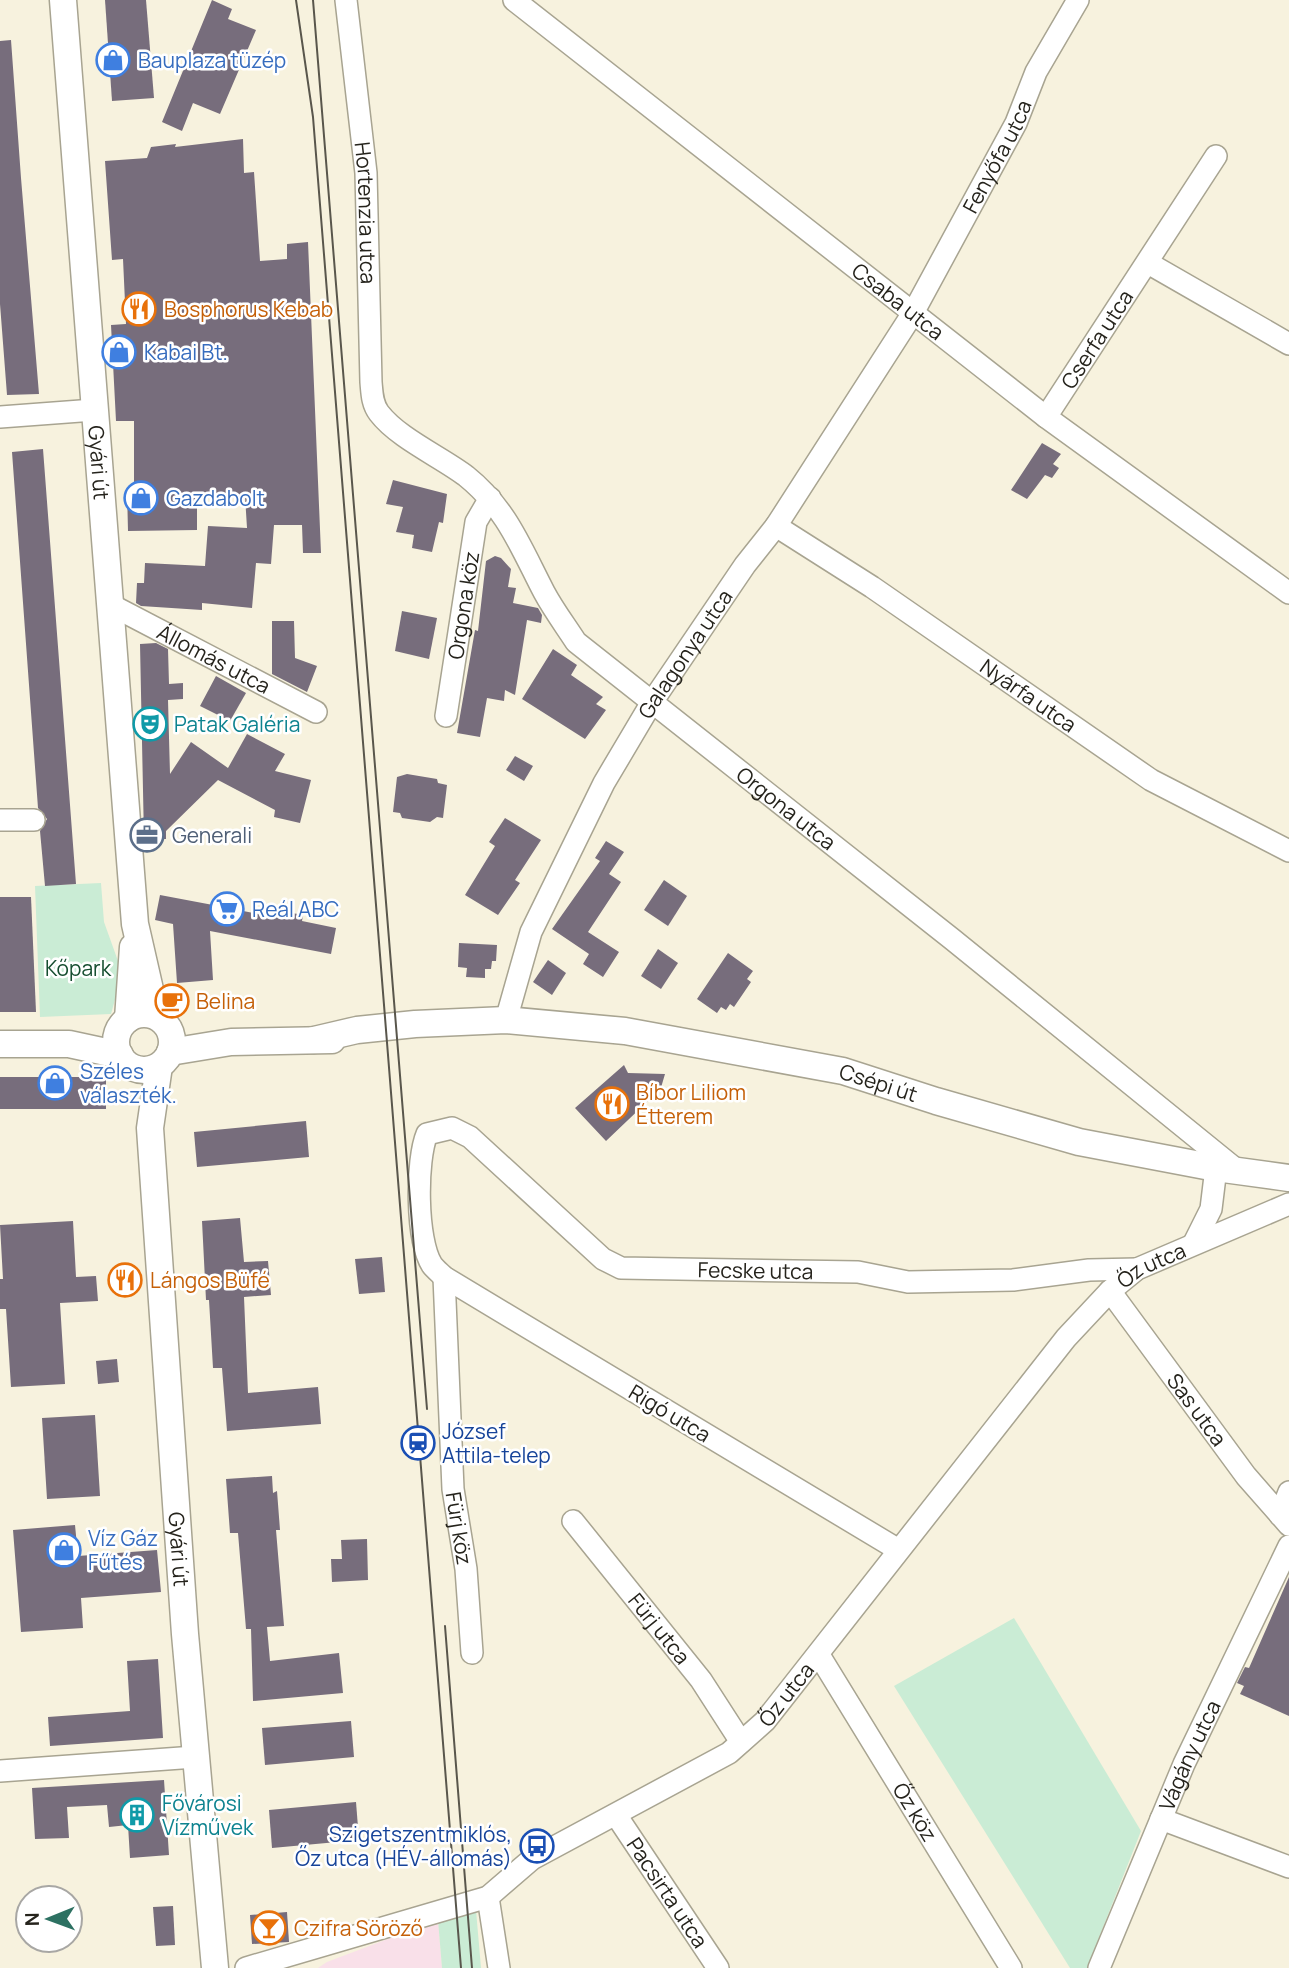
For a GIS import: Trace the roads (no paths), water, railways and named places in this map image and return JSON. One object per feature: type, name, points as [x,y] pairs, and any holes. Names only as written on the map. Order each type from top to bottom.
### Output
[{"type":"street","name":"Gyári út","points":[[63,0],[135,924],[164,1041],[150,1128],[195,1757],[215,1968]]},
{"type":"street","name":"Csaba utca","points":[[514,0],[1046,417],[1289,593]]},
{"type":"street","name":"Fenyőfa utca","points":[[913,313],[1016,123],[1036,72],[1078,0]]},
{"type":"street","name":"Hortenzia utca","points":[[350,4],[361,115],[372,398],[378,412]]},
{"type":"street","name":"Cserfa utca","points":[[1046,417],[1216,156]]},
{"type":"street","points":[[1148,263],[1289,344]]},
{"type":"street","name":"Galagonya utca","points":[[506,1020],[531,932],[561,866],[652,702],[745,565],[776,526],[913,313]]},
{"type":"street","points":[[0,417],[94,410]]},
{"type":"street","name":"Orgona utca","points":[[378,412],[391,425],[467,477],[490,498],[516,532],[544,592],[576,642],[1227,1170]]},
{"type":"street","name":"Orgona köz","points":[[446,716],[476,522],[490,498]]},
{"type":"street","name":"Nyárfa utca","points":[[776,526],[872,587],[1151,780],[1289,851]]},
{"type":"street","name":"Állomás utca","points":[[111,605],[316,712]]},
{"type":"street","points":[[0,820],[34,820]]},
{"type":"street","name":"Gyári út","points":[[124,1024],[135,924]]},
{"type":"street","points":[[0,1044],[69,1044],[125,1060],[144,1069],[164,1041],[142,1014],[124,1024],[69,1044]]},
{"type":"street","name":"Csépi út","points":[[164,1041],[414,1039],[464,1023],[506,1020],[625,1031],[843,1070],[936,1101],[1079,1142],[1227,1170],[1289,1178]]},
{"type":"street","points":[[124,1024],[117,1046],[125,1060]]},
{"type":"street","name":"Gyári út","points":[[125,1060],[150,1128]]},
{"type":"street","name":"Fecske utca","points":[[444,1277],[431,1264],[424,1233],[418,1173],[421,1149],[427,1134],[452,1128],[470,1137],[603,1259],[621,1268],[858,1272],[908,1282],[1013,1280],[1089,1270],[1137,1269]]},
{"type":"street","name":"Őz utca","points":[[1194,1243],[1227,1170]]},
{"type":"street","name":"Őz utca","points":[[246,1968],[488,1897],[532,1859],[729,1753],[765,1721],[819,1655],[897,1549],[1066,1338],[1110,1291],[1137,1269],[1289,1204]]},
{"type":"street","name":"Rigó utca","points":[[444,1277],[897,1549]]},
{"type":"street","name":"Fürj köz","points":[[444,1277],[453,1489],[466,1569],[472,1653]]},
{"type":"street","name":"Sas utca","points":[[1110,1291],[1246,1476],[1284,1520]]},
{"type":"street","points":[[1284,1520],[1289,1492]]},
{"type":"street","name":"Fürj utca","points":[[573,1521],[701,1680],[741,1742]]},
{"type":"street","name":"Vágány utca","points":[[1099,1968],[1161,1819],[1289,1546]]},
{"type":"street","name":"Őz köz","points":[[819,1655],[1011,1968]]},
{"type":"street","points":[[0,1771],[195,1757]]},
{"type":"street","name":"Pacsirta utca","points":[[616,1815],[718,1968]]},
{"type":"street","points":[[1161,1819],[1289,1867]]},
{"type":"street","points":[[488,1897],[499,1968]]},
{"type":"tram line","points":[[296,0],[313,117],[461,1968]]},
{"type":"tram line","points":[[313,0],[427,1409]]},
{"type":"tram line","points":[[445,1626],[472,1968]]},
{"type":"place","name":"Bauplaza tüzép","points":[[113,60]]},
{"type":"place","name":"Bosphorus Kebab","points":[[139,309]]},
{"type":"place","name":"Kabai Bt.","points":[[119,352]]},
{"type":"place","name":"Gazdabolt","points":[[141,498]]},
{"type":"place","name":"Patak Galéria","points":[[150,724]]},
{"type":"place","name":"Generali","points":[[147,835]]},
{"type":"place","name":"Reál ABC","points":[[227,909]]},
{"type":"place","name":"Belina","points":[[172,1001]]},
{"type":"place","name":"Széles választék.","points":[[55,1083]]},
{"type":"place","name":"Bíbor Liliom Étterem","points":[[612,1104]]},
{"type":"place","name":"Lángos Büfé","points":[[125,1280]]},
{"type":"place","name":"József Attila-telep","points":[[418,1443]]},
{"type":"place","name":"Víz Gáz Fűtés","points":[[64,1550]]},
{"type":"place","name":"Fővárosi Vízművek","points":[[137,1815]]},
{"type":"place","name":"Szigetszentmiklós, Őz utca (HÉV-állomás)","points":[[537,1846]]},
{"type":"place","name":"Czifra Söröző","points":[[269,1928]]},
{"type":"park label","name":"Kőpark","points":[[78,968]]}]
